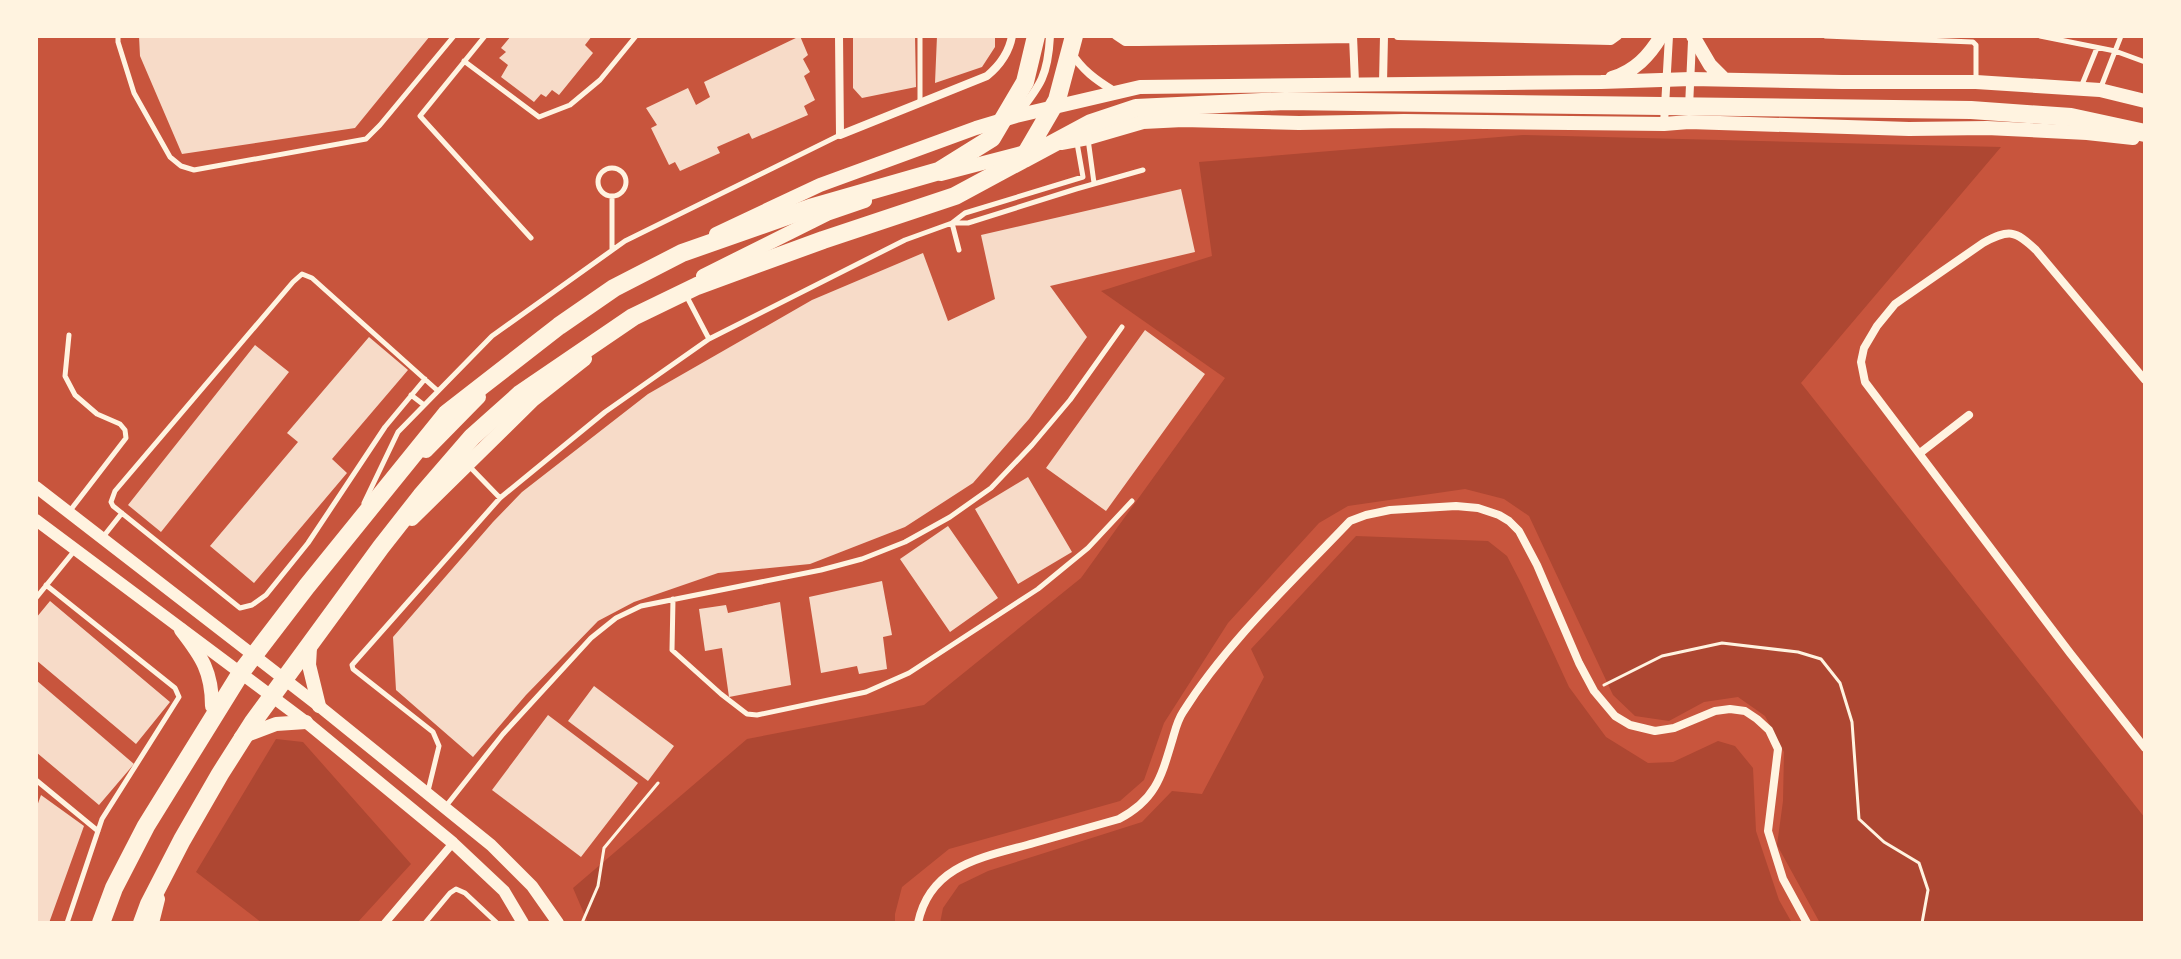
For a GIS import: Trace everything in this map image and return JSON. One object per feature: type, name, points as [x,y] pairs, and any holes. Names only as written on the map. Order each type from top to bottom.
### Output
[{"type":"highway","points":[[101,923],[114,888],[146,826],[242,671],[447,413],[559,326],[614,288],[682,253],[810,208],[939,171],[992,138],[1025,82],[1036,36]]},
{"type":"highway","points":[[1022,160],[1057,100],[1074,36]]},
{"type":"highway","points":[[142,923],[182,840],[220,774],[270,698],[421,496],[472,437],[520,394],[633,317],[697,286],[955,196],[1091,123],[1136,108],[1285,101],[1971,110],[2071,117],[2145,136]]},
{"type":"main road","points":[[1601,82],[1639,65],[1661,36]]},
{"type":"main road","points":[[1693,36],[1710,65],[1724,79]]},
{"type":"main road","points":[[108,923],[137,830],[173,766],[212,706],[357,519],[480,395],[600,300],[716,233],[820,185],[976,128],[1114,91],[1140,87],[1691,79],[1976,82],[2100,90],[2145,101]]},
{"type":"main road","points":[[152,923],[164,876],[206,790],[241,737],[394,536],[533,400],[663,297],[827,214],[944,173],[1143,122],[1689,122],[1909,129],[1987,128],[2145,136]]},
{"type":"main road","points":[[181,630],[199,653],[206,670],[212,685],[212,706]]},
{"type":"main road","points":[[310,647],[309,665],[319,706]]},
{"type":"main road","points":[[241,737],[276,724],[306,722]]},
{"type":"street","points":[[839,36],[840,135],[987,76],[1001,61],[1012,36]]},
{"type":"street","points":[[1016,116],[1044,76],[1049,60],[1050,36]]},
{"type":"street","points":[[1065,36],[1078,63],[1091,77],[1114,91]]},
{"type":"street","points":[[1116,36],[1125,42],[1353,37],[1355,83]]},
{"type":"street","points":[[1383,83],[1384,36]]},
{"type":"street","points":[[1398,36],[1611,41],[1618,36]]},
{"type":"street","points":[[1664,124],[1669,36]]},
{"type":"street","points":[[1689,122],[1693,36]]},
{"type":"street","points":[[2145,380],[2036,250],[2012,232],[1999,235],[1895,304],[1864,348],[1861,362],[1865,382],[2145,748]]},
{"type":"street","points":[[1920,453],[1969,415]]},
{"type":"street","points":[[36,487],[446,807],[491,845],[532,886],[558,923]]},
{"type":"street","points":[[918,923],[927,895],[939,881],[968,861],[1119,819],[1135,811],[1157,786],[1180,717],[1216,666],[1350,521],[1390,510],[1456,506],[1490,511],[1509,521],[1519,531],[1594,691],[1615,716],[1630,725],[1655,731],[1674,728],[1715,711],[1730,709],[1745,711],[1769,730],[1778,749],[1768,831],[1783,879],[1807,923]]},
{"type":"street","points":[[36,520],[306,722],[453,843],[504,891],[523,923]]},
{"type":"street","points":[[385,923],[453,843]]},
{"type":"lane","points":[[118,36],[134,93],[170,157],[181,166],[194,170],[366,139],[454,36]]},
{"type":"lane","points":[[485,36],[420,116],[531,238]]},
{"type":"lane","points":[[464,61],[539,117],[570,105],[600,80],[636,36]]},
{"type":"lane","points":[[920,36],[920,102]]},
{"type":"lane","points":[[1825,36],[1973,42],[1976,45],[1976,82]]},
{"type":"lane","points":[[2040,36],[2115,51],[2145,62]]},
{"type":"lane","points":[[2100,90],[2121,36]]},
{"type":"lane","points":[[2081,88],[2097,48]]},
{"type":"lane","points":[[357,519],[398,432],[492,336],[639,234],[840,135]]},
{"type":"lane","points":[[1082,139],[1094,183]]},
{"type":"lane","points":[[428,792],[438,740],[433,732],[353,669],[352,665],[500,498],[605,412],[709,339],[905,240],[952,223],[965,213],[1083,177],[1082,139]]},
{"type":"lane","points":[[612,168],[622,172],[626,183],[622,193],[612,197],[601,193],[597,182],[602,172],[612,168]]},
{"type":"lane","points":[[952,223],[968,223],[1143,170]]},
{"type":"lane","points":[[612,197],[612,250]]},
{"type":"lane","points":[[952,223],[959,250]]},
{"type":"lane","points":[[425,379],[385,427],[308,543],[266,595],[252,605],[240,608],[111,502],[115,491],[302,274],[312,278],[425,379],[438,391]]},
{"type":"lane","points":[[682,287],[709,339]]},
{"type":"lane","points":[[446,807],[503,734],[591,638],[616,618],[641,606],[862,559],[905,542],[950,517],[991,488],[1032,445],[1070,400],[1122,327]]},
{"type":"lane","points":[[68,512],[126,438],[120,424],[97,414],[75,395],[65,376],[69,335]]},
{"type":"lane","points":[[411,395],[424,405]]},
{"type":"lane","points":[[467,465],[500,498]]},
{"type":"lane","points":[[673,599],[672,650],[747,714],[757,715],[866,692],[909,673],[1038,589],[1088,548],[1132,501]]},
{"type":"lane","points":[[102,538],[122,513]]},
{"type":"lane","points":[[36,598],[75,550]]},
{"type":"lane","points":[[46,585],[175,688],[179,697],[102,819],[67,923]]},
{"type":"lane","points":[[36,780],[98,831]]},
{"type":"lane","points":[[425,923],[456,889],[465,893],[497,923]]},
{"type":"path","points":[[1594,691],[1662,656],[1722,643],[1798,652],[1821,659],[1840,683],[1852,722],[1859,819],[1884,842],[1919,863],[1928,890],[1922,923]]},
{"type":"path","points":[[582,923],[598,886],[604,848],[658,783]]},
{"type":"shaded area","points":[[1523,135],[2001,147],[1801,383],[2145,818],[2145,923],[1820,923],[1777,845],[1783,801],[1784,752],[1765,716],[1738,697],[1704,702],[1669,721],[1635,716],[1613,695],[1529,516],[1504,499],[1465,489],[1348,506],[1319,523],[1228,623],[1164,723],[1144,780],[1120,801],[949,849],[902,887],[895,923],[588,923],[573,888],[747,739],[924,705],[1081,578],[1225,378],[1101,291],[1212,256],[1199,162]]},
{"type":"shaded area","points":[[1356,536],[1488,541],[1507,556],[1569,687],[1606,737],[1648,763],[1673,762],[1718,741],[1735,746],[1753,768],[1756,831],[1779,900],[1792,923],[940,923],[943,908],[959,885],[988,871],[1142,822],[1172,791],[1202,794],[1264,677],[1251,649]]},
{"type":"shaded area","points":[[276,739],[303,742],[411,864],[357,923],[262,923],[196,872]]},
{"type":"building","points":[[139,36],[430,36],[355,128],[182,154],[140,56]]},
{"type":"building","points":[[511,36],[592,36],[585,45],[593,53],[559,95],[552,90],[546,97],[541,94],[534,102],[501,77],[508,65],[499,58],[506,52],[501,48]]},
{"type":"building","points":[[800,36],[808,55],[803,59],[810,72],[804,76],[815,100],[804,106],[808,115],[752,139],[749,133],[717,147],[720,153],[680,171],[675,162],[669,165],[651,128],[657,125],[646,108],[688,88],[696,105],[710,97],[704,82]]},
{"type":"building","points":[[853,36],[915,36],[916,87],[862,98],[853,88]]},
{"type":"building","points":[[937,36],[995,36],[995,47],[982,67],[935,83]]},
{"type":"building","points":[[1181,189],[1195,252],[1050,286],[1087,337],[1029,419],[973,483],[905,527],[810,564],[718,573],[634,602],[598,621],[526,695],[473,757],[396,690],[393,637],[522,492],[648,394],[812,300],[923,253],[948,321],[995,299],[981,235]]},
{"type":"building","points":[[1145,330],[1205,374],[1106,511],[1046,468]]},
{"type":"building","points":[[369,337],[408,370],[332,459],[347,473],[254,583],[210,546],[298,442],[287,433]]},
{"type":"building","points":[[255,345],[289,372],[161,532],[128,505]]},
{"type":"building","points":[[1028,477],[1072,552],[1018,584],[975,509]]},
{"type":"building","points":[[948,526],[998,598],[950,632],[900,559]]},
{"type":"building","points":[[882,581],[892,635],[883,637],[887,669],[859,674],[857,666],[821,673],[809,597]]},
{"type":"building","points":[[50,601],[170,702],[136,744],[36,660],[36,618]]},
{"type":"building","points":[[780,602],[791,685],[729,697],[722,648],[705,651],[699,609],[726,605],[728,613]]},
{"type":"building","points":[[36,680],[134,764],[99,805],[36,752]]},
{"type":"building","points":[[594,686],[674,746],[648,781],[568,721]]},
{"type":"building","points":[[548,715],[638,783],[581,857],[492,790]]},
{"type":"building","points":[[41,795],[84,826],[49,923],[36,923],[36,809]]}]
